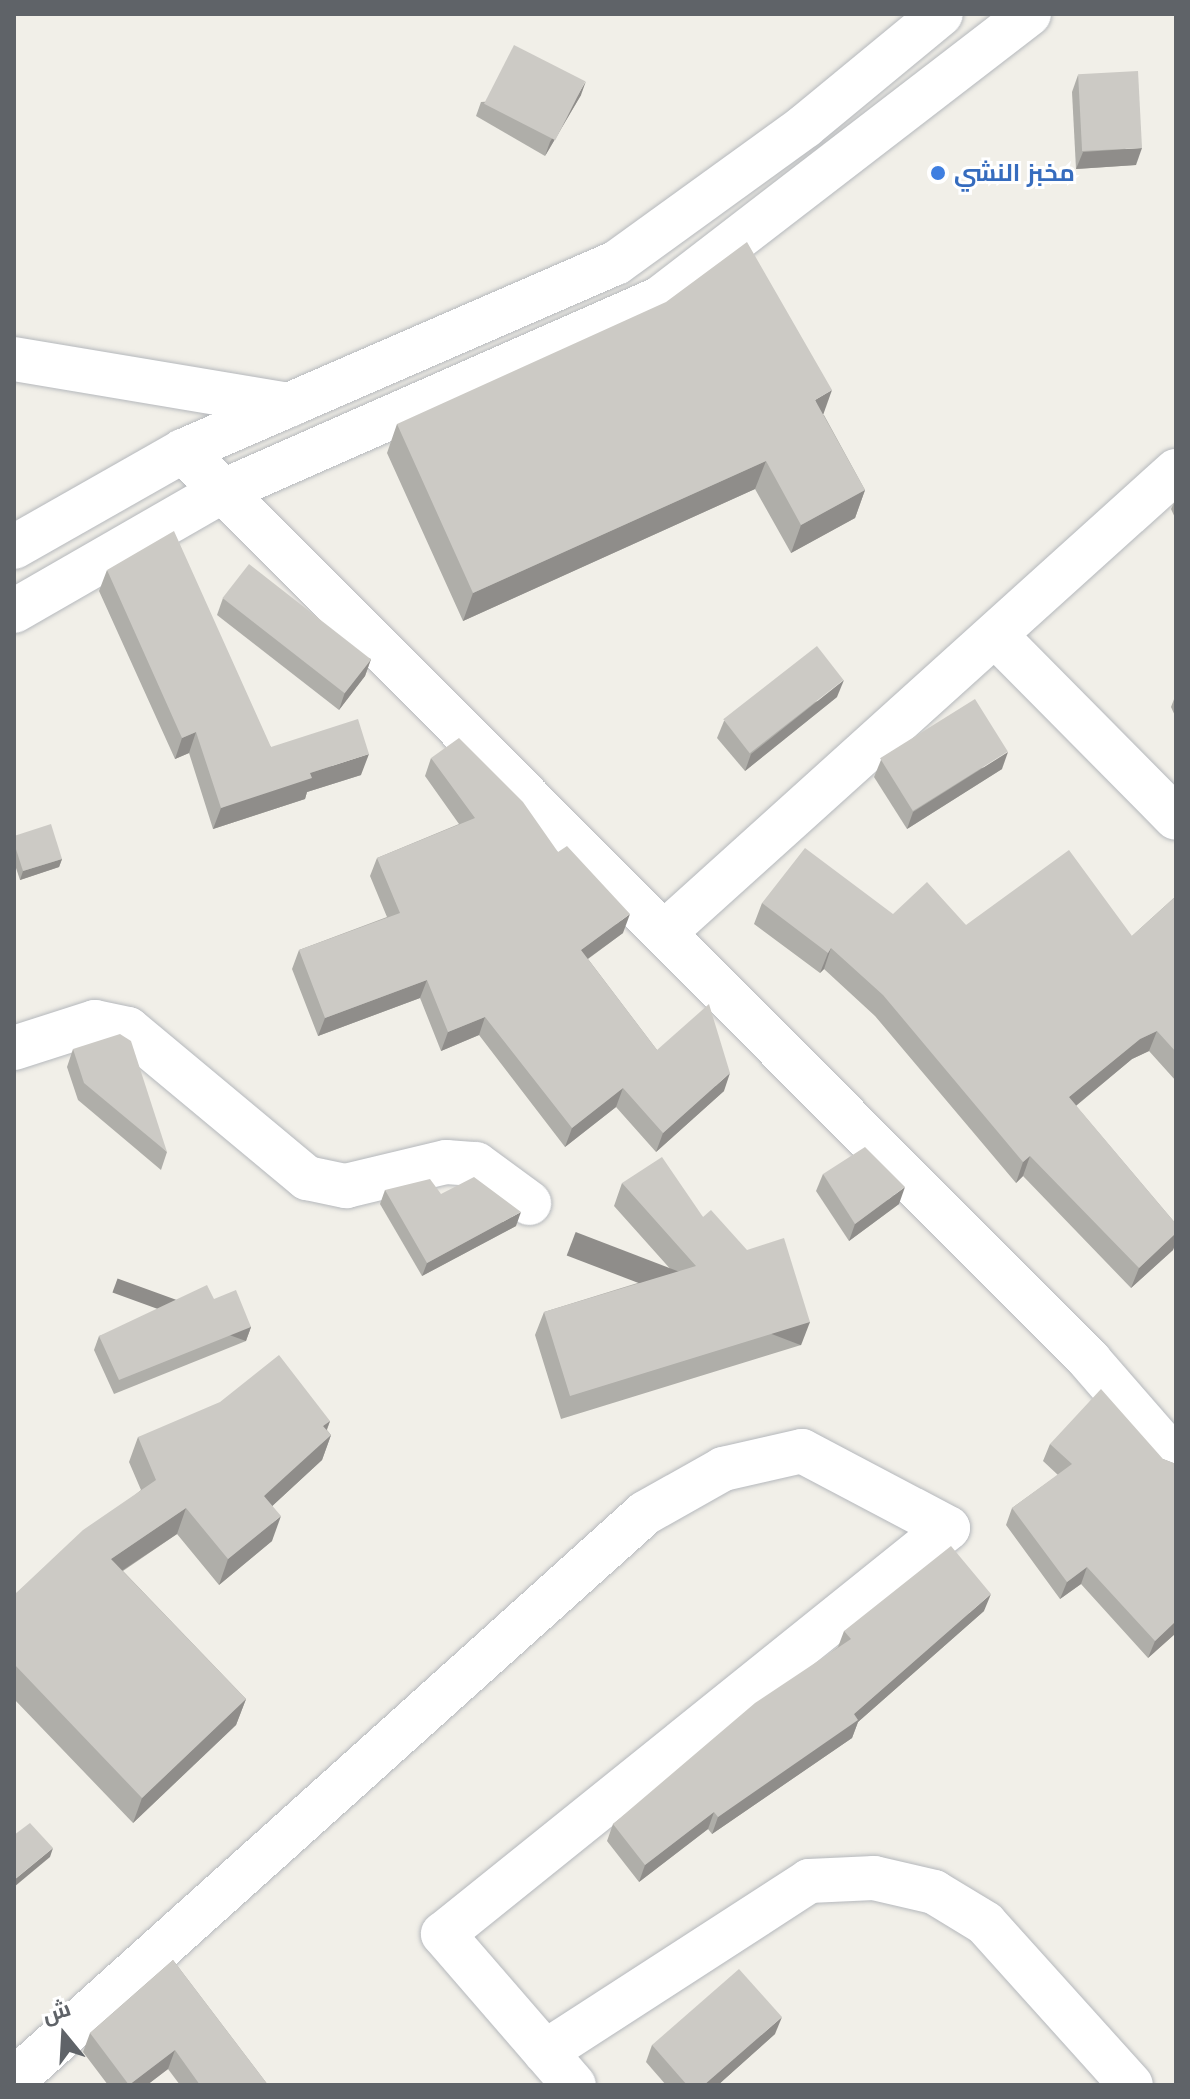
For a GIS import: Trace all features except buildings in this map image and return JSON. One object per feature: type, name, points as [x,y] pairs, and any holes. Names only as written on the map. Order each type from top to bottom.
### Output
[{"type":"street","points":[[14,547],[183,451],[616,263],[805,126],[941,14]]},
{"type":"street","points":[[14,611],[221,492],[659,299],[1029,14]]},
{"type":"street","points":[[14,359],[289,405]]},
{"type":"street","points":[[183,451],[1090,1361],[1176,1460]]},
{"type":"street","points":[[665,932],[1176,471]]},
{"type":"street","points":[[995,635],[1176,818]]},
{"type":"street","points":[[14,1048],[95,1022],[128,1029],[307,1178],[346,1186],[446,1162],[476,1164],[529,1203]]},
{"type":"street","points":[[14,2080],[645,1513],[723,1469],[802,1451],[948,1528],[443,1934],[574,2085]]},
{"type":"street","points":[[545,2052],[809,1881],[874,1878],[934,1892],[985,1923],[1131,2085]]},
{"type":"place","name":"مخبز النشي","points":[[938,173]]}]
